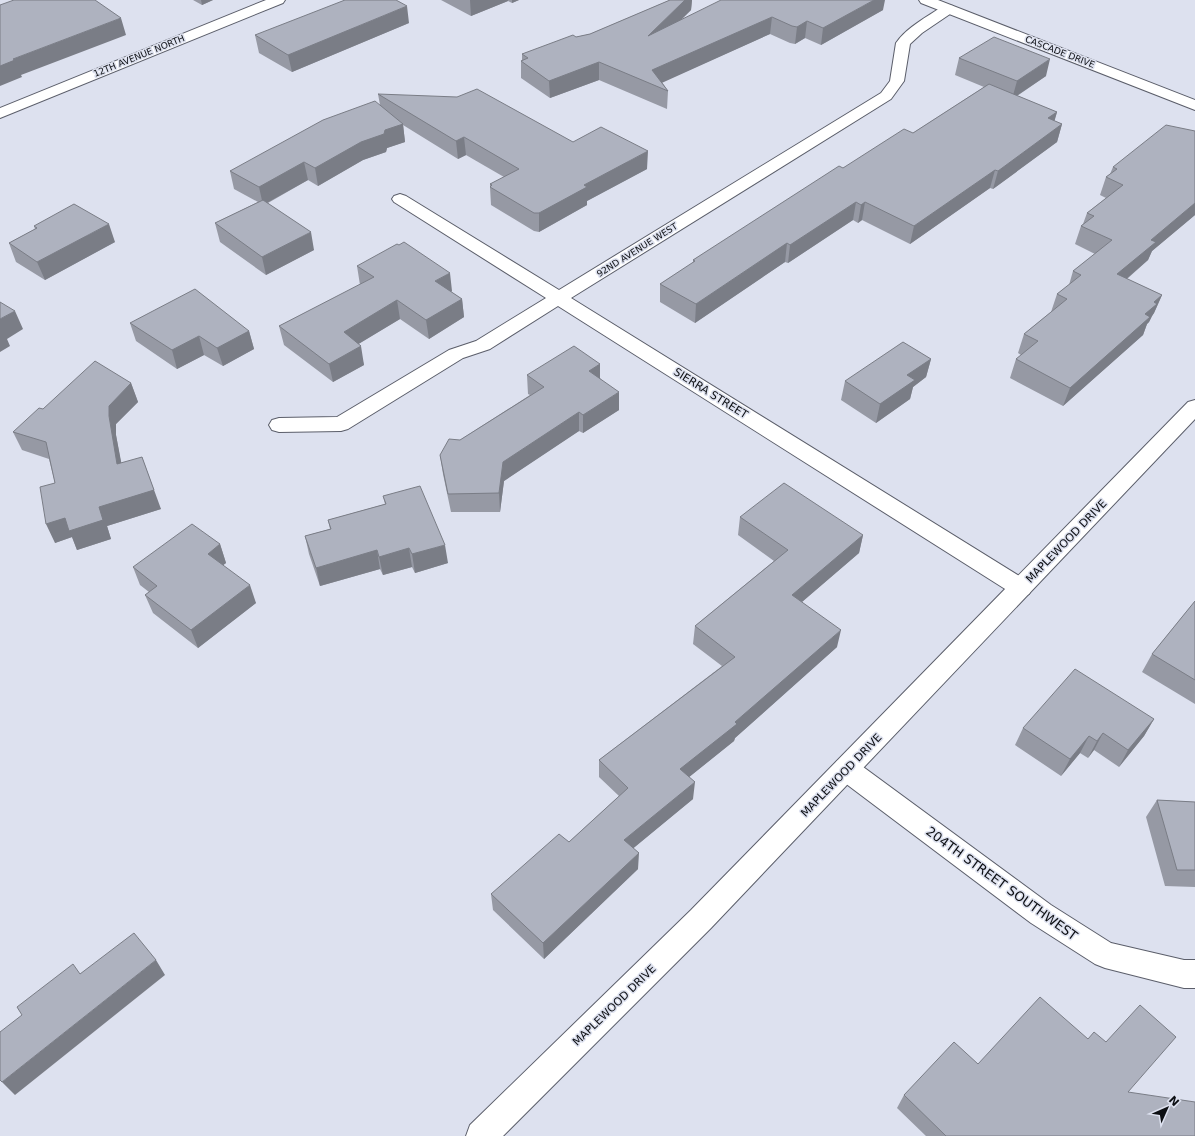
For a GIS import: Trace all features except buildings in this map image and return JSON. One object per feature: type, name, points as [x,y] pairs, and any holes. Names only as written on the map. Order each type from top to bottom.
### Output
[{"type":"street","name":"12TH AVENUE NORTH","points":[[0,113],[278,0]]},
{"type":"street","name":"CASCADE DRIVE","points":[[926,0],[1195,105]]},
{"type":"street","name":"92ND AVENUE WEST","points":[[279,425],[341,424],[456,354],[483,345],[886,96],[897,81],[903,43],[917,30],[948,9]]},
{"type":"street","name":"SIERRA STREET","points":[[400,199],[1021,588]]},
{"type":"street","name":"MAPLEWOOD DRIVE","points":[[481,1136],[702,919],[1195,407]]},
{"type":"street","name":"204TH STREET SOUTHWEST","points":[[846,769],[1041,914],[1105,955],[1184,974],[1195,974]]}]
